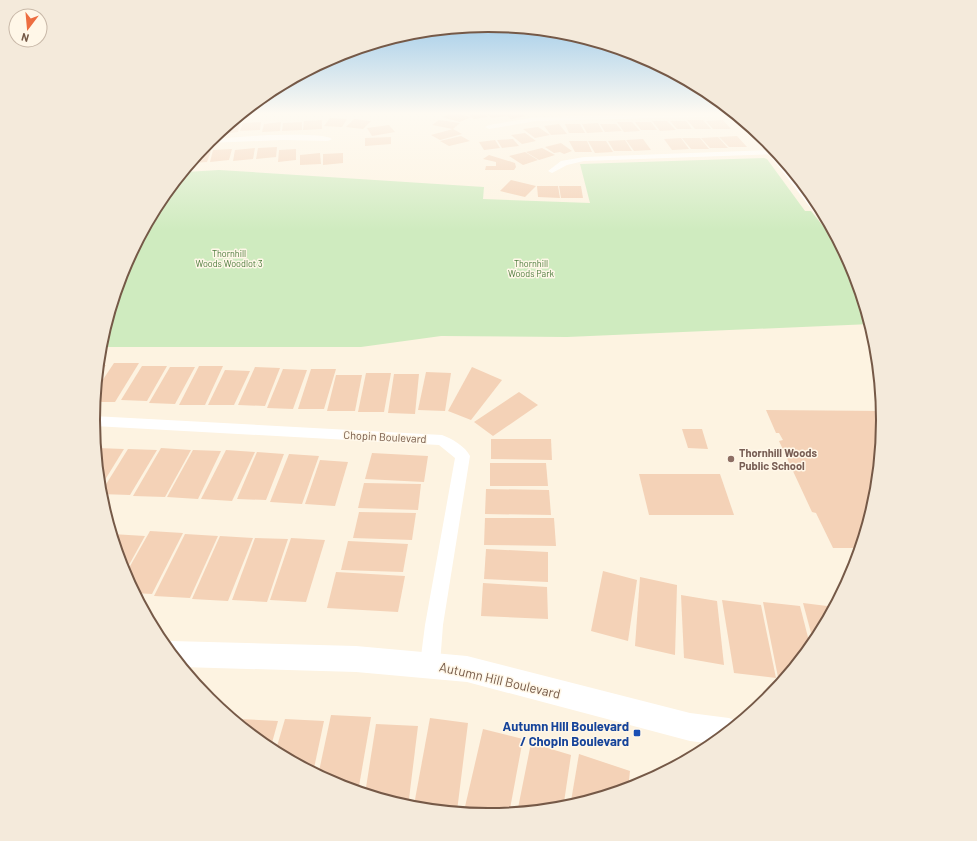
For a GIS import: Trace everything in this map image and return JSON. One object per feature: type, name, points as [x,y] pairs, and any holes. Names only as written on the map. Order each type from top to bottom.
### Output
[{"type":"street","points":[[552,172],[564,163],[584,159],[739,153]]},
{"type":"street","name":"Chopin Boulevard","points":[[100,422],[442,440],[463,456],[434,625],[430,664]]},
{"type":"street","name":"Autumn Hill Boulevard","points":[[178,654],[389,660],[467,669],[690,727],[722,731]]},
{"type":"green space","points":[[767,159],[805,211],[811,211],[829,233],[847,272],[865,324],[567,337],[441,336],[361,347],[107,347],[113,320],[121,296],[140,249],[165,205],[190,172],[219,170],[484,187],[483,199],[590,203],[580,164]]},
{"type":"building","points":[[207,153],[210,153],[207,162],[197,163]]},
{"type":"building","points":[[212,153],[231,153],[229,160],[210,162]]},
{"type":"building","points":[[234,153],[254,153],[253,159],[233,161]]},
{"type":"building","points":[[257,153],[276,153],[276,157],[256,159]]},
{"type":"building","points":[[279,153],[296,153],[296,160],[278,162]]},
{"type":"building","points":[[320,153],[321,164],[300,165],[300,155]]},
{"type":"building","points":[[343,153],[343,163],[323,165],[323,154]]},
{"type":"building","points":[[527,153],[538,160],[523,165],[509,156]]},
{"type":"building","points":[[528,153],[552,153],[555,155],[539,160]]},
{"type":"building","points":[[489,155],[515,163],[516,167],[514,170],[485,170],[486,166],[496,166],[496,162],[483,159]]},
{"type":"building","points":[[511,180],[536,186],[525,197],[500,191]]},
{"type":"building","points":[[537,186],[558,186],[560,198],[538,197]]},
{"type":"building","points":[[559,186],[581,186],[583,198],[561,198]]},
{"type":"building","points":[[114,363],[139,363],[115,402],[101,402],[102,381]]},
{"type":"building","points":[[142,366],[167,366],[147,401],[121,400]]},
{"type":"building","points":[[199,366],[223,366],[205,405],[179,405]]},
{"type":"building","points":[[170,367],[195,367],[175,404],[149,403]]},
{"type":"building","points":[[255,367],[280,368],[265,406],[238,405]]},
{"type":"building","points":[[472,367],[502,380],[471,420],[448,411]]},
{"type":"building","points":[[283,369],[307,370],[293,409],[267,408]]},
{"type":"building","points":[[311,369],[336,369],[324,409],[298,409]]},
{"type":"building","points":[[225,370],[250,371],[234,405],[208,405]]},
{"type":"building","points":[[426,372],[451,373],[445,411],[418,410]]},
{"type":"building","points":[[366,373],[391,373],[384,412],[358,412]]},
{"type":"building","points":[[394,374],[419,374],[415,414],[388,413]]},
{"type":"building","points":[[336,375],[362,375],[355,411],[327,411]]},
{"type":"building","points":[[519,392],[538,405],[493,436],[474,422]]},
{"type":"building","points":[[766,410],[877,411],[874,471],[864,521],[855,548],[833,548],[816,513],[812,512],[779,441],[783,440],[779,433],[776,433]]},
{"type":"building","points":[[682,429],[702,429],[708,449],[688,448]]},
{"type":"building","points":[[491,439],[551,439],[552,460],[491,459]]},
{"type":"building","points":[[101,448],[124,449],[105,481]]},
{"type":"building","points":[[161,448],[191,450],[165,497],[133,496]]},
{"type":"building","points":[[128,449],[157,450],[130,495],[107,494],[105,485]]},
{"type":"building","points":[[193,450],[221,451],[198,499],[167,497]]},
{"type":"building","points":[[226,450],[255,452],[232,501],[201,499]]},
{"type":"building","points":[[257,452],[284,454],[266,500],[237,499]]},
{"type":"building","points":[[372,453],[428,456],[424,482],[365,479]]},
{"type":"building","points":[[289,454],[319,456],[302,504],[270,502]]},
{"type":"building","points":[[320,460],[348,462],[335,506],[305,504]]},
{"type":"building","points":[[490,463],[546,463],[548,486],[490,486]]},
{"type":"building","points":[[639,474],[720,474],[734,515],[649,515]]},
{"type":"building","points":[[364,483],[421,484],[418,510],[358,508]]},
{"type":"building","points":[[486,489],[549,490],[551,515],[485,514]]},
{"type":"building","points":[[359,512],[416,513],[412,540],[353,538]]},
{"type":"building","points":[[485,518],[554,518],[556,546],[484,545]]},
{"type":"building","points":[[150,531],[183,533],[152,594],[141,593],[129,567]]},
{"type":"building","points":[[117,534],[145,536],[129,566]]},
{"type":"building","points":[[185,534],[218,536],[190,598],[154,596]]},
{"type":"building","points":[[220,536],[253,538],[228,601],[192,599]]},
{"type":"building","points":[[255,538],[288,539],[267,602],[232,600]]},
{"type":"building","points":[[291,538],[325,540],[306,602],[270,600]]},
{"type":"building","points":[[348,541],[408,544],[403,572],[341,570]]},
{"type":"building","points":[[486,549],[548,552],[548,582],[484,579]]},
{"type":"building","points":[[603,571],[637,580],[628,641],[591,631]]},
{"type":"building","points":[[336,572],[405,576],[398,612],[327,608]]},
{"type":"building","points":[[640,577],[677,585],[675,655],[635,646]]},
{"type":"building","points":[[483,583],[547,587],[548,619],[481,616]]},
{"type":"building","points":[[681,595],[717,601],[724,665],[684,658]]},
{"type":"building","points":[[722,600],[761,605],[776,678],[734,673]]},
{"type":"building","points":[[763,602],[800,606],[809,640],[781,677],[778,677]]},
{"type":"building","points":[[803,603],[830,606],[825,615],[812,636]]},
{"type":"building","points":[[331,715],[371,717],[359,786],[319,770]]},
{"type":"building","points":[[430,718],[468,723],[457,808],[415,802]]},
{"type":"building","points":[[240,719],[278,721],[272,743]]},
{"type":"building","points":[[285,719],[324,721],[314,768],[277,746]]},
{"type":"building","points":[[376,724],[418,726],[409,801],[366,789]]},
{"type":"building","points":[[483,729],[523,739],[510,808],[465,808]]},
{"type":"building","points":[[531,743],[571,755],[564,802],[518,808]]},
{"type":"building","points":[[579,754],[630,771],[629,782],[589,796],[571,800]]},
{"type":"place","name":"Thornhill Woods Public School","points":[[731,459]]},
{"type":"place","name":"Autumn Hill Boulevard / Chopin Boulevard","points":[[637,733]]},
{"type":"park label","name":"Thornhill Woods Woodlot 3","points":[[229,260]]},
{"type":"park label","name":"Thornhill Woods Park","points":[[531,270]]}]
